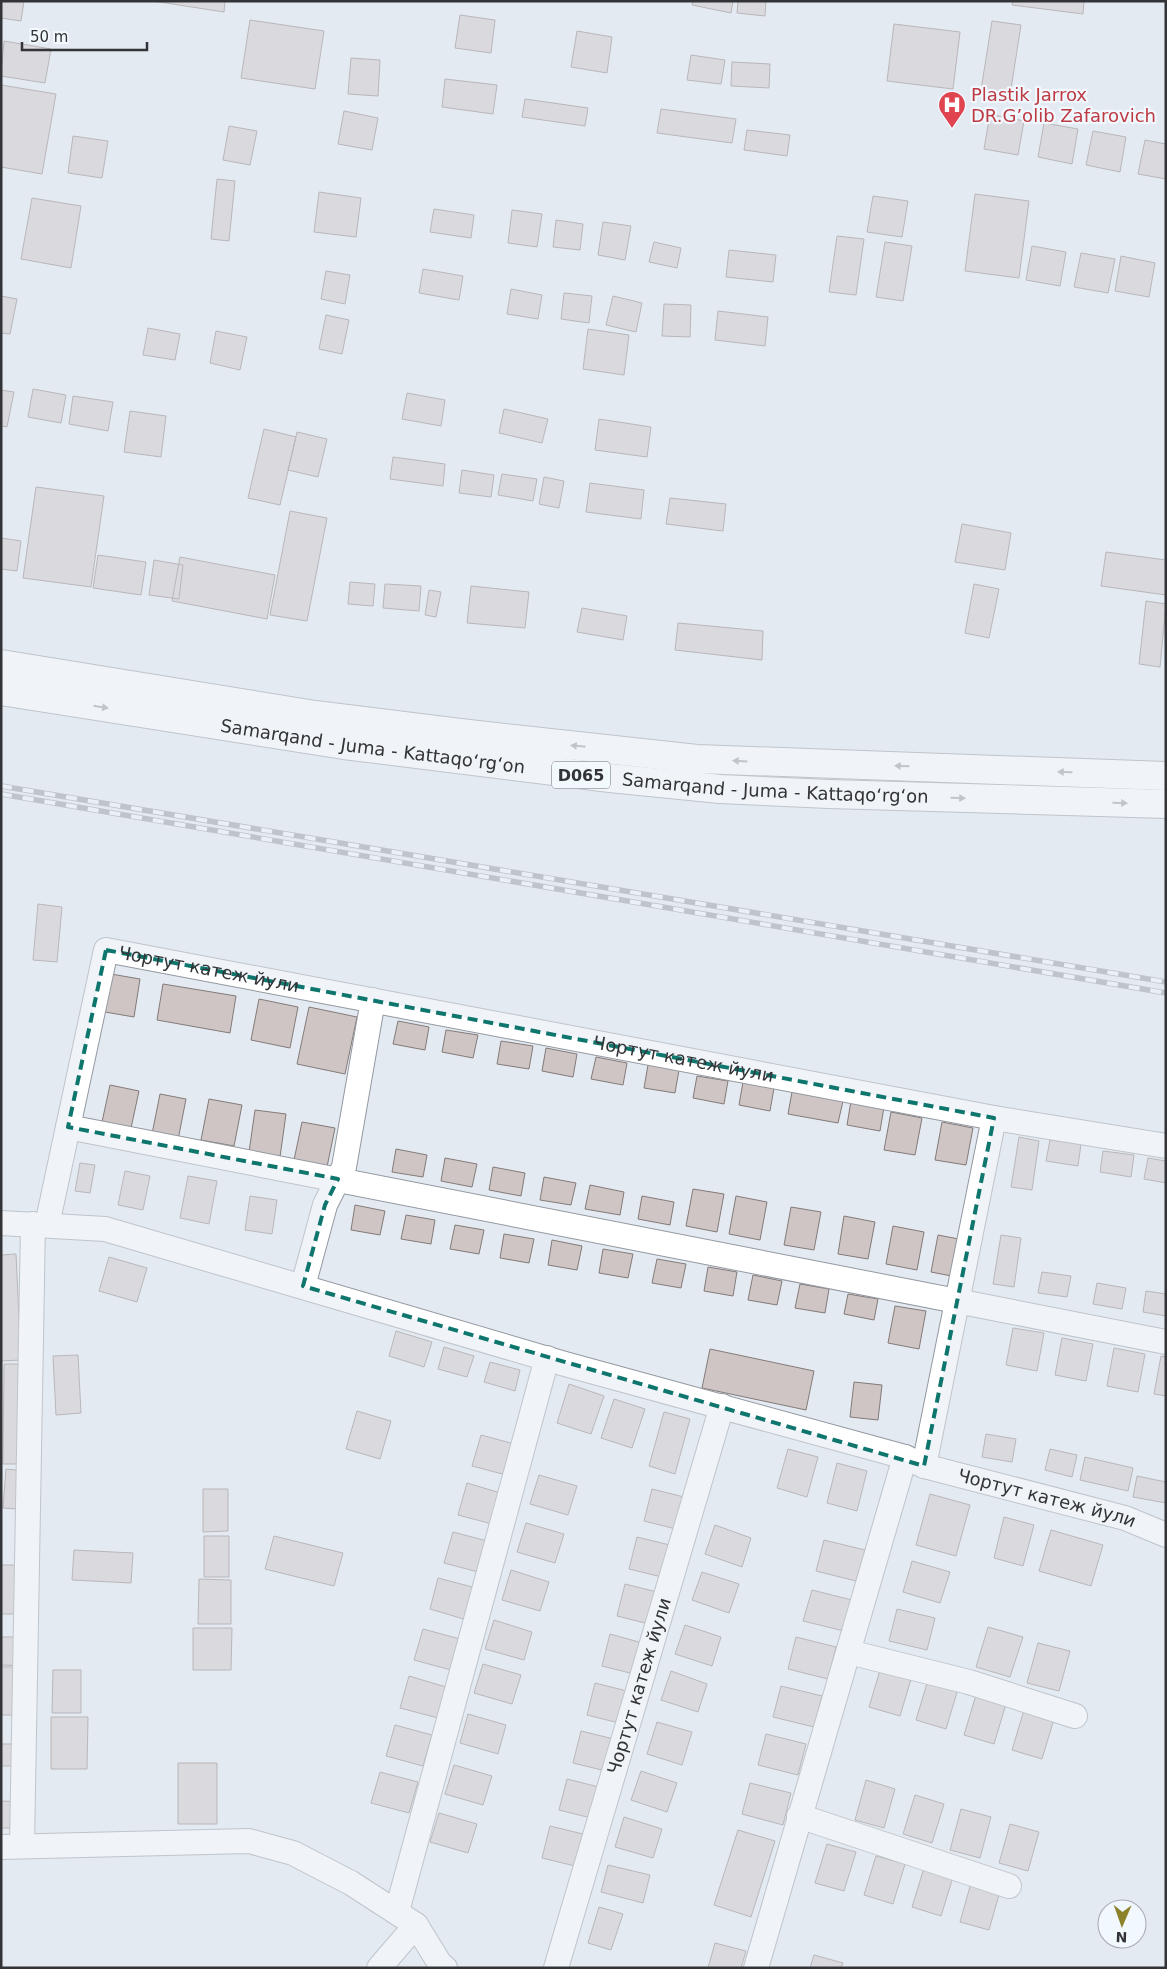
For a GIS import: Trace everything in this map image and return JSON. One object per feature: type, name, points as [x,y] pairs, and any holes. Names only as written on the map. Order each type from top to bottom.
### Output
[{"type":"main road","name":"Samarqand - Juma - Kattaqo‘rg‘on","points":[[1,664],[76,690],[344,745],[610,778],[720,789],[1166,804]]},
{"type":"main road","name":"Samarqand - Juma - Kattaqo‘rg‘on","points":[[1,691],[76,690],[315,715],[688,758],[768,763],[1166,776]]},
{"type":"street","name":"Чортут катеж йули","points":[[1166,1146],[994,1118],[106,950],[68,1127],[40,1224],[105,1229],[547,1358],[1125,1518],[1166,1535]]},
{"type":"street","points":[[303,1286],[325,1205],[344,1167],[373,1000]]},
{"type":"street","points":[[756,1968],[799,1816],[849,1652],[915,1461],[957,1301],[994,1118]]},
{"type":"street","points":[[68,1127],[1166,1342]]},
{"type":"street","points":[[1,1223],[40,1224],[12,1847],[249,1841],[293,1853],[351,1883],[416,1925],[440,1964],[445,1968]]},
{"type":"street","points":[[395,1911],[402,1894],[547,1358]]},
{"type":"street","name":"Чортут катеж йули","points":[[556,1968],[722,1406]]},
{"type":"street","points":[[849,1652],[969,1682],[1075,1716]]},
{"type":"street","points":[[799,1816],[1008,1886]]},
{"type":"street","points":[[379,1968],[416,1925]]},
{"type":"highlighted area","points":[[106,950],[994,1118],[924,1466],[303,1286],[325,1205],[338,1179],[68,1127]]},
{"type":"building","points":[[1,1],[24,1],[21,21],[1,18]]},
{"type":"building","points":[[153,1],[225,1],[224,12]]},
{"type":"building","points":[[693,1],[733,1],[731,13],[692,5]]},
{"type":"building","points":[[738,1],[766,1],[765,16],[737,13]]},
{"type":"building","points":[[1013,1],[1084,1],[1083,14],[1012,5]]},
{"type":"building","points":[[460,15],[495,20],[491,53],[455,48]]},
{"type":"building","points":[[250,20],[324,31],[315,89],[241,78]]},
{"type":"building","points":[[992,21],[1021,25],[1010,95],[981,90]]},
{"type":"building","points":[[894,24],[960,32],[953,89],[887,81]]},
{"type":"building","points":[[577,31],[612,37],[607,73],[571,67]]},
{"type":"building","points":[[4,41],[51,49],[45,83],[1,76]]},
{"type":"building","points":[[691,55],[725,60],[721,84],[687,80]]},
{"type":"building","points":[[351,58],[380,60],[378,96],[348,94]]},
{"type":"building","points":[[732,62],[770,64],[769,88],[731,86]]},
{"type":"building","points":[[445,79],[497,85],[493,114],[442,107]]},
{"type":"building","points":[[1,85],[56,94],[42,174],[1,167]]},
{"type":"building","points":[[525,99],[588,108],[585,126],[522,117]]},
{"type":"building","points":[[661,109],[736,119],[732,143],[657,133]]},
{"type":"building","points":[[344,111],[378,118],[372,150],[338,144]]},
{"type":"building","points":[[990,114],[1024,121],[1018,155],[984,149]]},
{"type":"building","points":[[1044,123],[1078,129],[1072,164],[1038,157]]},
{"type":"building","points":[[229,126],[257,131],[250,165],[223,160]]},
{"type":"building","points":[[747,130],[790,135],[787,156],[744,150]]},
{"type":"building","points":[[1093,131],[1126,137],[1120,172],[1086,165]]},
{"type":"building","points":[[73,136],[108,141],[102,178],[68,173]]},
{"type":"building","points":[[1145,140],[1166,144],[1166,179],[1138,174]]},
{"type":"building","points":[[217,179],[235,181],[229,241],[211,239]]},
{"type":"building","points":[[319,192],[361,198],[356,237],[314,232]]},
{"type":"building","points":[[975,194],[1029,201],[1019,278],[965,271]]},
{"type":"building","points":[[873,196],[908,201],[902,237],[867,232]]},
{"type":"building","points":[[32,198],[81,206],[71,268],[21,259]]},
{"type":"building","points":[[434,209],[474,215],[471,238],[430,232]]},
{"type":"building","points":[[512,210],[542,214],[537,247],[508,243]]},
{"type":"building","points":[[556,220],[583,224],[580,250],[553,247]]},
{"type":"building","points":[[603,222],[631,226],[625,260],[598,255]]},
{"type":"building","points":[[837,236],[864,239],[856,295],[829,292]]},
{"type":"building","points":[[654,242],[681,248],[677,268],[649,262]]},
{"type":"building","points":[[885,242],[912,246],[903,301],[876,297]]},
{"type":"building","points":[[1032,246],[1066,252],[1060,286],[1026,280]]},
{"type":"building","points":[[729,250],[776,255],[773,282],[726,277]]},
{"type":"building","points":[[1081,253],[1115,259],[1108,293],[1074,287]]},
{"type":"building","points":[[1121,256],[1155,263],[1149,297],[1115,291]]},
{"type":"building","points":[[423,269],[463,276],[459,300],[419,293]]},
{"type":"building","points":[[326,271],[350,275],[345,304],[321,299]]},
{"type":"building","points":[[511,289],[542,295],[538,319],[507,314]]},
{"type":"building","points":[[564,293],[592,296],[589,323],[561,319]]},
{"type":"building","points":[[1,296],[17,299],[10,334],[1,333]]},
{"type":"building","points":[[613,296],[642,303],[636,332],[606,325]]},
{"type":"building","points":[[664,304],[691,305],[690,337],[662,336]]},
{"type":"building","points":[[718,311],[768,317],[765,346],[715,340]]},
{"type":"building","points":[[326,315],[349,320],[342,354],[319,349]]},
{"type":"building","points":[[148,328],[180,334],[175,360],[143,355]]},
{"type":"building","points":[[588,329],[629,335],[624,375],[583,369]]},
{"type":"building","points":[[216,331],[247,337],[240,370],[210,363]]},
{"type":"building","points":[[33,389],[66,395],[61,423],[28,417]]},
{"type":"building","points":[[1,390],[14,392],[7,427],[1,426]]},
{"type":"building","points":[[407,393],[445,400],[441,426],[402,419]]},
{"type":"building","points":[[73,396],[113,402],[108,431],[69,424]]},
{"type":"building","points":[[504,409],[548,419],[542,443],[499,433]]},
{"type":"building","points":[[130,411],[166,416],[161,457],[124,452]]},
{"type":"building","points":[[599,419],[651,427],[647,457],[595,450]]},
{"type":"building","points":[[264,429],[296,437],[280,505],[248,498]]},
{"type":"building","points":[[297,432],[327,439],[318,477],[288,470]]},
{"type":"building","points":[[393,457],[445,464],[443,486],[390,479]]},
{"type":"building","points":[[462,470],[494,475],[491,497],[459,493]]},
{"type":"building","points":[[502,474],[537,479],[533,501],[498,495]]},
{"type":"building","points":[[544,477],[564,481],[559,508],[539,504]]},
{"type":"building","points":[[590,483],[644,490],[641,519],[586,512]]},
{"type":"building","points":[[36,487],[104,496],[91,587],[23,578]]},
{"type":"building","points":[[670,498],[726,504],[723,531],[666,524]]},
{"type":"building","points":[[290,511],[327,518],[307,621],[270,615]]},
{"type":"building","points":[[962,524],[1011,533],[1005,570],[955,562]]},
{"type":"building","points":[[1,538],[21,541],[17,571],[1,569]]},
{"type":"building","points":[[1106,552],[1166,560],[1166,595],[1101,586]]},
{"type":"building","points":[[98,555],[146,562],[141,595],[93,588]]},
{"type":"building","points":[[180,557],[275,575],[267,619],[172,601]]},
{"type":"building","points":[[154,560],[183,565],[179,599],[149,595]]},
{"type":"building","points":[[350,582],[375,584],[373,606],[348,604]]},
{"type":"building","points":[[385,584],[421,586],[419,611],[383,608]]},
{"type":"building","points":[[974,584],[999,589],[989,638],[965,633]]},
{"type":"building","points":[[471,586],[529,592],[525,628],[467,623]]},
{"type":"building","points":[[429,590],[441,592],[436,617],[425,615]]},
{"type":"building","points":[[1146,601],[1166,604],[1160,667],[1139,664]]},
{"type":"building","points":[[582,608],[627,616],[623,640],[577,632]]},
{"type":"building","points":[[678,623],[763,631],[762,660],[675,650]]},
{"type":"building","points":[[38,904],[62,907],[57,962],[33,960]]},
{"type":"building","points":[[111,974],[140,979],[134,1017],[105,1012]]},
{"type":"building","points":[[163,984],[236,996],[230,1033],[157,1020]]},
{"type":"building","points":[[259,999],[298,1007],[290,1048],[251,1040]]},
{"type":"building","points":[[309,1007],[357,1017],[345,1074],[297,1064]]},
{"type":"building","points":[[398,1021],[429,1027],[425,1050],[393,1044]]},
{"type":"building","points":[[446,1030],[478,1035],[473,1058],[442,1052]]},
{"type":"building","points":[[501,1041],[533,1046],[529,1069],[497,1064]]},
{"type":"building","points":[[546,1048],[577,1054],[573,1077],[542,1071]]},
{"type":"building","points":[[596,1057],[627,1063],[623,1085],[591,1079]]},
{"type":"building","points":[[648,1065],[679,1070],[675,1093],[644,1088]]},
{"type":"building","points":[[697,1076],[728,1081],[724,1104],[693,1098]]},
{"type":"building","points":[[743,1082],[774,1088],[770,1111],[739,1105]]},
{"type":"building","points":[[110,1085],[139,1091],[131,1128],[102,1122]]},
{"type":"building","points":[[792,1092],[843,1101],[838,1123],[788,1114]]},
{"type":"building","points":[[160,1094],[186,1099],[178,1140],[152,1134]]},
{"type":"building","points":[[209,1099],[242,1105],[234,1146],[201,1140]]},
{"type":"building","points":[[851,1101],[884,1107],[880,1131],[847,1125]]},
{"type":"building","points":[[255,1110],[286,1114],[280,1157],[249,1152]]},
{"type":"building","points":[[891,1112],[922,1118],[915,1155],[884,1150]]},
{"type":"building","points":[[302,1122],[335,1128],[327,1167],[294,1160]]},
{"type":"building","points":[[942,1122],[973,1128],[966,1165],[935,1160]]},
{"type":"building","points":[[1019,1137],[1039,1141],[1032,1190],[1011,1187]]},
{"type":"building","points":[[1050,1140],[1081,1144],[1078,1166],[1046,1161]]},
{"type":"building","points":[[396,1149],[427,1155],[423,1177],[392,1172]]},
{"type":"building","points":[[1103,1151],[1134,1155],[1131,1177],[1100,1172]]},
{"type":"building","points":[[445,1158],[477,1164],[472,1187],[441,1181]]},
{"type":"building","points":[[1148,1158],[1166,1161],[1166,1183],[1144,1179]]},
{"type":"building","points":[[80,1163],[95,1165],[90,1193],[75,1191]]},
{"type":"building","points":[[493,1167],[525,1173],[521,1196],[489,1190]]},
{"type":"building","points":[[125,1171],[150,1176],[143,1210],[118,1205]]},
{"type":"building","points":[[188,1176],[217,1181],[209,1224],[180,1218]]},
{"type":"building","points":[[544,1177],[576,1183],[571,1205],[540,1200]]},
{"type":"building","points":[[590,1185],[624,1192],[620,1215],[585,1209]]},
{"type":"building","points":[[693,1189],[724,1194],[717,1232],[686,1226]]},
{"type":"building","points":[[250,1196],[277,1200],[272,1234],[245,1230]]},
{"type":"building","points":[[642,1196],[674,1202],[670,1225],[638,1219]]},
{"type":"building","points":[[736,1196],[767,1202],[760,1240],[729,1234]]},
{"type":"building","points":[[355,1205],[385,1211],[380,1235],[351,1230]]},
{"type":"building","points":[[791,1207],[821,1212],[814,1250],[784,1245]]},
{"type":"building","points":[[406,1215],[435,1220],[431,1244],[401,1239]]},
{"type":"building","points":[[844,1216],[875,1222],[868,1259],[838,1254]]},
{"type":"building","points":[[455,1225],[484,1230],[479,1254],[450,1249]]},
{"type":"building","points":[[893,1226],[924,1232],[917,1270],[886,1264]]},
{"type":"building","points":[[504,1234],[534,1239],[529,1263],[500,1258]]},
{"type":"building","points":[[938,1235],[969,1241],[962,1278],[931,1272]]},
{"type":"building","points":[[1001,1235],[1021,1238],[1014,1287],[993,1284]]},
{"type":"building","points":[[552,1240],[582,1246],[577,1270],[548,1265]]},
{"type":"building","points":[[603,1249],[633,1254],[628,1278],[599,1273]]},
{"type":"building","points":[[16,1254],[21,1360],[1,1361],[1,1255]]},
{"type":"building","points":[[109,1257],[147,1268],[137,1302],[99,1291]]},
{"type":"building","points":[[657,1259],[686,1264],[681,1288],[652,1283]]},
{"type":"building","points":[[708,1267],[737,1272],[733,1296],[704,1291]]},
{"type":"building","points":[[1042,1272],[1071,1276],[1067,1297],[1038,1293]]},
{"type":"building","points":[[753,1275],[782,1281],[777,1305],[748,1300]]},
{"type":"building","points":[[1097,1283],[1126,1288],[1122,1309],[1093,1304]]},
{"type":"building","points":[[800,1284],[829,1289],[825,1313],[795,1308]]},
{"type":"building","points":[[1146,1291],[1166,1294],[1166,1316],[1143,1312]]},
{"type":"building","points":[[848,1294],[878,1299],[874,1320],[844,1314]]},
{"type":"building","points":[[895,1306],[926,1311],[919,1349],[888,1343]]},
{"type":"building","points":[[1013,1328],[1044,1333],[1037,1371],[1006,1365]]},
{"type":"building","points":[[396,1331],[432,1342],[424,1367],[389,1356]]},
{"type":"building","points":[[1062,1338],[1093,1344],[1086,1381],[1055,1375]]},
{"type":"building","points":[[444,1347],[474,1356],[467,1377],[438,1369]]},
{"type":"building","points":[[1114,1348],[1145,1354],[1138,1392],[1107,1386]]},
{"type":"building","points":[[710,1349],[814,1371],[806,1410],[702,1388]]},
{"type":"building","points":[[78,1355],[81,1413],[56,1415],[53,1356]]},
{"type":"building","points":[[1161,1356],[1166,1357],[1166,1396],[1154,1394]]},
{"type":"building","points":[[490,1362],[520,1370],[515,1391],[484,1382]]},
{"type":"building","points":[[4,1364],[34,1364],[34,1464],[3,1464]]},
{"type":"building","points":[[854,1382],[882,1385],[878,1420],[850,1417]]},
{"type":"building","points":[[569,1384],[604,1396],[591,1434],[557,1423]]},
{"type":"building","points":[[614,1399],[645,1409],[632,1448],[601,1438]]},
{"type":"building","points":[[357,1411],[391,1421],[380,1459],[346,1449]]},
{"type":"building","points":[[664,1412],[690,1419],[675,1474],[649,1466]]},
{"type":"building","points":[[986,1434],[1016,1439],[1012,1462],[982,1457]]},
{"type":"building","points":[[481,1435],[518,1445],[510,1476],[472,1466]]},
{"type":"building","points":[[788,1449],[818,1457],[807,1497],[777,1488]]},
{"type":"building","points":[[1050,1449],[1077,1455],[1072,1477],[1045,1470]]},
{"type":"building","points":[[1085,1457],[1133,1468],[1128,1491],[1080,1480]]},
{"type":"building","points":[[837,1463],[867,1471],[857,1511],[827,1503]]},
{"type":"building","points":[[6,1469],[33,1472],[30,1510],[3,1508]]},
{"type":"building","points":[[539,1475],[577,1486],[568,1515],[530,1504]]},
{"type":"building","points":[[1137,1476],[1166,1482],[1166,1503],[1133,1497]]},
{"type":"building","points":[[467,1483],[504,1494],[496,1525],[458,1515]]},
{"type":"building","points":[[203,1489],[228,1489],[228,1531],[203,1532]]},
{"type":"building","points":[[652,1489],[688,1498],[680,1530],[644,1521]]},
{"type":"building","points":[[930,1494],[970,1505],[956,1556],[916,1545]]},
{"type":"building","points":[[1004,1517],[1034,1525],[1023,1566],[994,1558]]},
{"type":"building","points":[[526,1523],[564,1534],[555,1563],[517,1552]]},
{"type":"building","points":[[715,1525],[751,1538],[742,1567],[705,1554]]},
{"type":"building","points":[[1051,1530],[1103,1545],[1091,1586],[1039,1571]]},
{"type":"building","points":[[453,1532],[491,1542],[482,1573],[444,1563]]},
{"type":"building","points":[[204,1536],[229,1536],[229,1577],[204,1577]]},
{"type":"building","points":[[274,1536],[343,1553],[334,1586],[265,1569]]},
{"type":"building","points":[[637,1537],[674,1546],[666,1578],[629,1569]]},
{"type":"building","points":[[824,1540],[865,1550],[856,1581],[816,1571]]},
{"type":"building","points":[[74,1550],[133,1553],[131,1583],[72,1580]]},
{"type":"building","points":[[912,1561],[950,1572],[940,1603],[903,1592]]},
{"type":"building","points":[[1,1565],[28,1565],[27,1614],[1,1614]]},
{"type":"building","points":[[511,1570],[549,1582],[540,1611],[502,1600]]},
{"type":"building","points":[[702,1572],[739,1584],[729,1613],[692,1600]]},
{"type":"building","points":[[438,1578],[476,1588],[467,1620],[430,1609]]},
{"type":"building","points":[[199,1579],[231,1580],[231,1624],[198,1624]]},
{"type":"building","points":[[625,1584],[661,1593],[653,1625],[617,1616]]},
{"type":"building","points":[[812,1590],[852,1600],[844,1631],[803,1621]]},
{"type":"building","points":[[897,1609],[935,1618],[927,1650],[889,1641]]},
{"type":"building","points":[[494,1620],[532,1632],[524,1660],[485,1649]]},
{"type":"building","points":[[685,1625],[721,1637],[712,1666],[675,1654]]},
{"type":"building","points":[[988,1627],[1023,1637],[1010,1677],[976,1667]]},
{"type":"building","points":[[193,1628],[232,1628],[231,1670],[193,1670]]},
{"type":"building","points":[[423,1629],[460,1639],[451,1670],[414,1660]]},
{"type":"building","points":[[610,1634],[646,1644],[638,1675],[602,1666]]},
{"type":"building","points":[[1,1637],[27,1637],[27,1666],[1,1665]]},
{"type":"building","points":[[796,1637],[836,1647],[828,1679],[788,1669]]},
{"type":"building","points":[[1038,1643],[1070,1651],[1059,1691],[1027,1683]]},
{"type":"building","points":[[483,1664],[521,1675],[512,1704],[474,1693]]},
{"type":"building","points":[[1,1667],[31,1667],[31,1715],[1,1715]]},
{"type":"building","points":[[881,1667],[912,1676],[900,1716],[869,1707]]},
{"type":"building","points":[[53,1670],[81,1670],[81,1713],[52,1713]]},
{"type":"building","points":[[671,1671],[707,1684],[698,1712],[661,1700]]},
{"type":"building","points":[[409,1676],[446,1687],[438,1718],[400,1708]]},
{"type":"building","points":[[928,1680],[958,1689],[946,1729],[916,1720]]},
{"type":"building","points":[[595,1683],[631,1692],[623,1724],[587,1715]]},
{"type":"building","points":[[781,1686],[822,1696],[814,1727],[773,1717]]},
{"type":"building","points":[[976,1695],[1006,1704],[994,1744],[964,1735]]},
{"type":"building","points":[[1024,1710],[1054,1719],[1042,1759],[1012,1750]]},
{"type":"building","points":[[468,1714],[506,1725],[498,1754],[460,1743]]},
{"type":"building","points":[[51,1717],[88,1717],[87,1769],[51,1769]]},
{"type":"building","points":[[657,1722],[692,1732],[682,1765],[647,1754]]},
{"type":"building","points":[[395,1725],[432,1735],[423,1766],[386,1756]]},
{"type":"building","points":[[581,1731],[618,1740],[610,1772],[573,1763]]},
{"type":"building","points":[[766,1734],[806,1744],[798,1775],[758,1765]]},
{"type":"building","points":[[1,1744],[28,1744],[28,1766],[1,1766]]},
{"type":"building","points":[[178,1763],[217,1763],[217,1824],[178,1824]]},
{"type":"building","points":[[454,1765],[492,1776],[483,1805],[445,1794]]},
{"type":"building","points":[[641,1771],[677,1783],[667,1812],[631,1800]]},
{"type":"building","points":[[380,1772],[418,1782],[409,1813],[371,1803]]},
{"type":"building","points":[[567,1779],[603,1788],[595,1819],[559,1810]]},
{"type":"building","points":[[866,1780],[895,1789],[884,1828],[855,1820]]},
{"type":"building","points":[[750,1783],[791,1793],[783,1825],[742,1814]]},
{"type":"building","points":[[915,1795],[944,1804],[932,1843],[903,1834]]},
{"type":"building","points":[[1,1801],[27,1802],[27,1828],[1,1828]]},
{"type":"building","points":[[961,1809],[991,1817],[980,1858],[950,1850]]},
{"type":"building","points":[[439,1813],[477,1824],[468,1853],[430,1842]]},
{"type":"building","points":[[624,1817],[662,1829],[653,1858],[615,1847]]},
{"type":"building","points":[[1010,1824],[1039,1832],[1028,1871],[999,1863]]},
{"type":"building","points":[[550,1826],[587,1835],[579,1867],[542,1858]]},
{"type":"building","points":[[738,1830],[775,1841],[751,1917],[714,1905]]},
{"type":"building","points":[[827,1844],[856,1852],[844,1891],[815,1883]]},
{"type":"building","points":[[876,1856],[905,1864],[893,1904],[864,1895]]},
{"type":"building","points":[[608,1865],[650,1875],[643,1903],[601,1892]]},
{"type":"building","points":[[924,1868],[953,1877],[941,1916],[912,1907]]},
{"type":"building","points":[[971,1883],[1000,1891],[989,1930],[960,1922]]},
{"type":"building","points":[[599,1907],[623,1914],[611,1950],[588,1943]]},
{"type":"building","points":[[715,1943],[746,1951],[741,1968],[708,1968]]},
{"type":"building","points":[[814,1955],[843,1963],[841,1968],[810,1968]]},
{"type":"railway","points":[[1,786],[1166,982]]},
{"type":"railway","points":[[1,794],[1166,993]]},
{"type":"place","name":"Plastik Jarrox DR.G’olib Zafarovich","points":[[952,129]]}]
